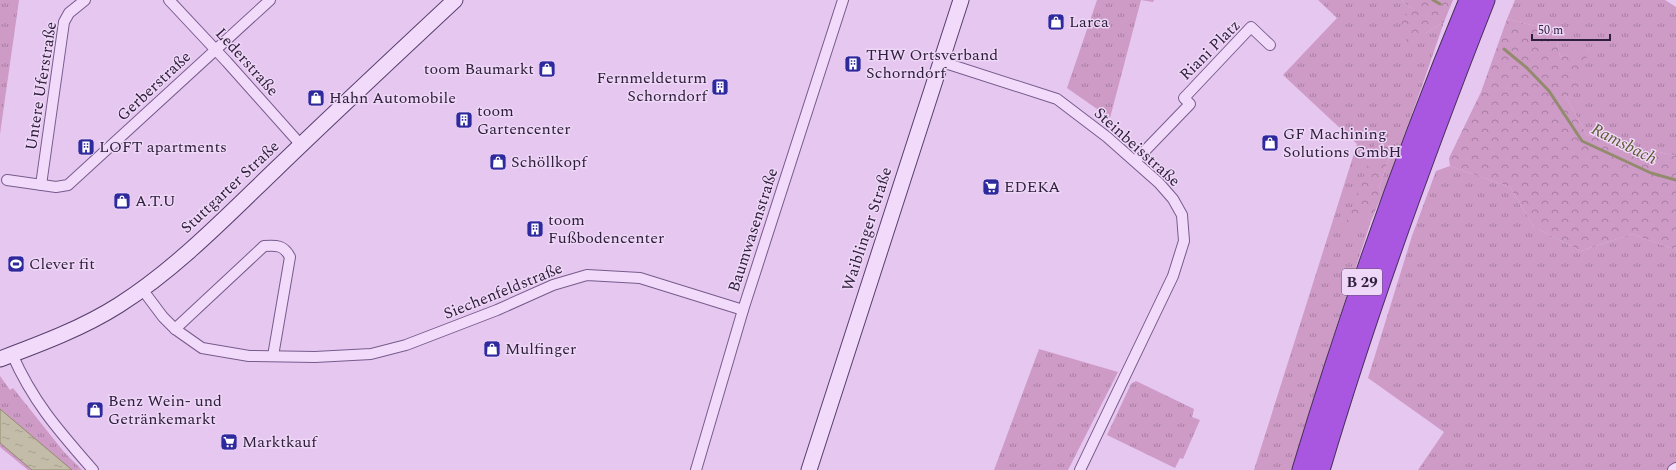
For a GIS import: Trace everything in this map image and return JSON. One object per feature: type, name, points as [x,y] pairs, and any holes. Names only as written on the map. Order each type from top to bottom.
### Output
[{"type":"highway","name":"B 29","points":[[1302,470],[1372,253],[1429,96],[1469,0]]},
{"type":"highway","name":"B 29","points":[[1320,470],[1342,393],[1388,258],[1439,117],[1485,0]]},
{"type":"main road","name":"Stuttgarter Straße","points":[[6,356],[90,321],[117,306],[142,289],[196,243],[455,0]]},
{"type":"main road","name":"Waiblinger Straße","points":[[809,470],[961,0]]},
{"type":"street","name":"Untere Uferstraße","points":[[41,185],[64,22],[69,13],[85,0]]},
{"type":"street","name":"Lederstraße","points":[[169,0],[216,49],[301,145]]},
{"type":"street","name":"Gerberstraße","points":[[7,180],[56,187],[68,185],[270,0]]},
{"type":"street","name":"Baumwasenstraße","points":[[696,470],[742,310],[842,0]]},
{"type":"street","name":"Riani Platz","points":[[1135,161],[1190,104],[1184,98],[1251,27],[1270,45]]},
{"type":"street","name":"Steinbeisstraße","points":[[942,62],[1057,99],[1135,161],[1174,199],[1182,215],[1184,241],[1170,283],[1080,470]]},
{"type":"street","points":[[176,329],[264,246],[278,245],[287,251],[290,257],[273,356]]},
{"type":"street","name":"Siechenfeldstraße","points":[[142,289],[163,317],[176,329],[202,348],[249,356],[315,357],[371,354],[406,345],[497,310],[553,284],[587,275],[640,278],[742,310]]},
{"type":"street","points":[[6,356],[40,406],[93,470]]},
{"type":"green space","points":[[0,0],[19,0],[0,134]]},
{"type":"green space","points":[[1097,0],[1141,0],[1110,118],[1067,88]]},
{"type":"green space","points":[[1141,0],[1154,0],[1153,2]]},
{"type":"green space","points":[[1318,0],[1402,0],[1411,8],[1426,33],[1444,22],[1382,195],[1379,188],[1391,152],[1375,142],[1364,218],[1371,221],[1330,346],[1292,470],[1254,470],[1357,144],[1283,75],[1337,18]]},
{"type":"green space","points":[[1402,0],[1453,0],[1444,22],[1408,44],[1401,24],[1411,8]]},
{"type":"green space","points":[[1515,0],[1665,0],[1676,7],[1676,156],[1587,135],[1566,97],[1589,49],[1560,57],[1555,31],[1507,19]]},
{"type":"green space","points":[[1507,19],[1555,31],[1560,57],[1589,48],[1578,89],[1566,97],[1587,135],[1676,156],[1676,250],[1632,234],[1581,251],[1534,227],[1510,187],[1450,166],[1449,158],[1481,92]]},
{"type":"green space","points":[[1387,138],[1391,152],[1379,188],[1382,195],[1371,221],[1364,218],[1346,234],[1345,226],[1372,154],[1375,142]]},
{"type":"green space","points":[[1450,166],[1510,187],[1534,227],[1581,251],[1632,234],[1676,250],[1676,464],[1667,470],[1418,470],[1444,432],[1368,378],[1412,236],[1436,171]]},
{"type":"green space","points":[[1039,349],[1118,372],[1068,470],[994,470]]},
{"type":"green space","points":[[0,376],[10,390],[13,388],[64,452],[82,470],[28,470],[0,447]]},
{"type":"green space","points":[[1136,381],[1194,409],[1192,417],[1200,420],[1183,459],[1180,458],[1175,468],[1107,435],[1131,384]]},
{"type":"water","points":[[0,409],[72,470],[32,470],[0,443]]},
{"type":"waterway","name":"Ramsbach","points":[[1433,0],[1440,4]]},
{"type":"waterway","name":"Ramsbach","points":[[1504,49],[1527,68],[1549,91],[1582,141],[1651,173],[1676,180]]},
{"type":"place","name":"Larca","points":[[1056,22]]},
{"type":"place","name":"THW Ortsverband Schorndorf","points":[[853,64]]},
{"type":"place","name":"toom Baumarkt","points":[[547,69]]},
{"type":"place","name":"Fernmeldeturm Schorndorf","points":[[720,87]]},
{"type":"place","name":"Hahn Automobile","points":[[316,98]]},
{"type":"place","name":"toom Gartencenter","points":[[464,120]]},
{"type":"place","name":"GF Machining Solutions GmbH","points":[[1270,143]]},
{"type":"place","name":"LOFT apartments","points":[[86,147]]},
{"type":"place","name":"Schöllkopf","points":[[498,162]]},
{"type":"place","name":"EDEKA","points":[[991,187]]},
{"type":"place","name":"A.T.U","points":[[122,201]]},
{"type":"place","name":"toom Fußbodencenter","points":[[535,229]]},
{"type":"place","name":"Clever fit","points":[[16,264]]},
{"type":"place","name":"Mulfinger","points":[[492,349]]},
{"type":"place","name":"Benz Wein- und Getränkemarkt","points":[[95,410]]},
{"type":"place","name":"Marktkauf","points":[[229,442]]}]
